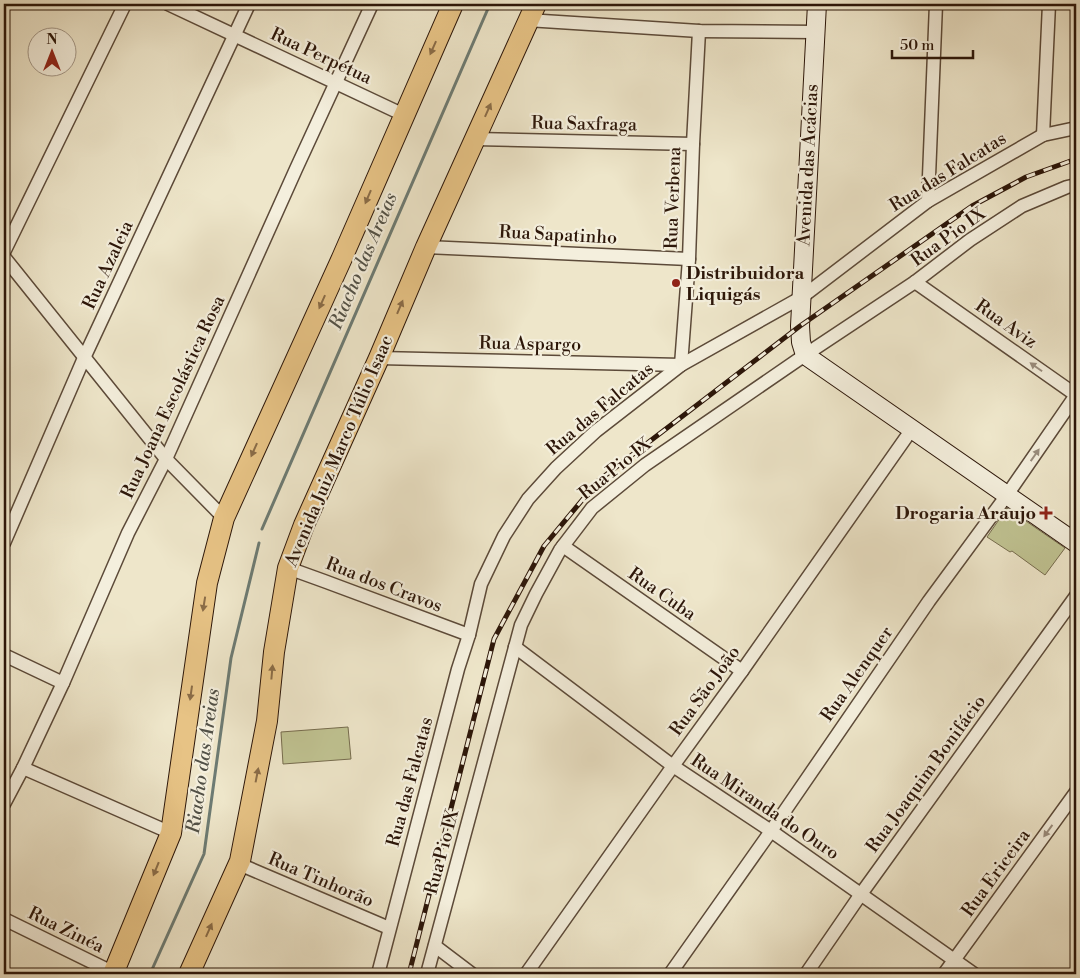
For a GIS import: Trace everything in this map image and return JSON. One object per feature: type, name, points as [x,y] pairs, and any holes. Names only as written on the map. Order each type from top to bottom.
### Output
[{"type":"main road","points":[[113,974],[171,833],[207,583],[224,518],[338,266],[453,4]]},
{"type":"main road","name":"Avenida das Acácias","points":[[805,355],[801,342],[800,326],[817,4]]},
{"type":"main road","name":"Avenida Juiz Marco Túlio Isaac","points":[[189,974],[239,864],[267,721],[274,652],[288,568],[304,525],[379,358],[426,247],[532,12]]},
{"type":"main road","points":[[805,355],[1076,543]]},
{"type":"street","points":[[4,252],[125,4]]},
{"type":"street","name":"Rua Perpétua","points":[[168,4],[404,115]]},
{"type":"street","name":"Rua Azaleia","points":[[4,543],[84,358],[249,4]]},
{"type":"street","name":"Rua Joana Escolástica Rosa","points":[[4,804],[63,682],[128,533],[166,459],[372,4]]},
{"type":"street","points":[[928,201],[936,4]]},
{"type":"street","points":[[1043,135],[1049,4]]},
{"type":"street","points":[[532,12],[699,31],[816,32]]},
{"type":"street","name":"Rua Verbena","points":[[681,365],[689,259],[692,144],[699,31]]},
{"type":"street","name":"Rua das Falcatas","points":[[378,974],[481,584],[504,536],[528,499],[556,468],[596,431],[681,365],[802,297],[928,201],[1043,135],[1076,128]]},
{"type":"street","name":"Rua Saxfraga","points":[[475,139],[692,144]]},
{"type":"street","name":"Rua Pio IX","points":[[427,974],[521,625],[560,550],[592,508],[645,465],[915,282],[970,240],[1022,206],[1076,185]]},
{"type":"street","name":"Rua Sapatinho","points":[[426,247],[689,259]]},
{"type":"street","points":[[4,257],[166,459],[224,518]]},
{"type":"street","name":"Rua Aviz","points":[[915,282],[1076,395]]},
{"type":"street","name":"Rua Aspargo","points":[[379,358],[681,365]]},
{"type":"street","name":"Rua Alenquer","points":[[670,974],[929,601],[1007,495],[1076,395]]},
{"type":"street","name":"Rua São João","points":[[526,974],[912,429]]},
{"type":"street","name":"Rua Cuba","points":[[563,546],[742,671]]},
{"type":"street","name":"Rua dos Cravos","points":[[288,568],[468,635]]},
{"type":"street","name":"Rua Joaquim Bonifácio","points":[[806,974],[861,894],[1076,596]]},
{"type":"street","name":"Rua Miranda do Ouro","points":[[515,647],[673,766],[771,831],[974,974]]},
{"type":"street","points":[[4,655],[63,682]]},
{"type":"street","points":[[23,768],[171,833]]},
{"type":"street","name":"Rua Ericeira","points":[[944,974],[1076,792]]},
{"type":"street","name":"Rua Tinhorão","points":[[239,864],[389,928]]},
{"type":"street","name":"Rua Zinéa","points":[[4,919],[113,974]]},
{"type":"street","points":[[435,946],[472,974]]},
{"type":"green space","points":[[1007,508],[1065,548],[1045,575],[1012,551],[1010,552],[987,537]]},
{"type":"green space","points":[[348,727],[351,759],[283,764],[281,732]]},
{"type":"waterway","name":"Riacho das Areias","points":[[262,529],[490,4]]},
{"type":"waterway","name":"Riacho das Areias","points":[[150,974],[204,854],[231,658],[259,543]]},
{"type":"railway","points":[[409,974],[494,639],[544,546],[598,481],[800,326],[972,206],[1026,177],[1076,159]]},
{"type":"place","name":"Distribuidora Liquigás","points":[[676,283]]},
{"type":"place","name":"Drogaria Araujo","points":[[1046,513]]}]
